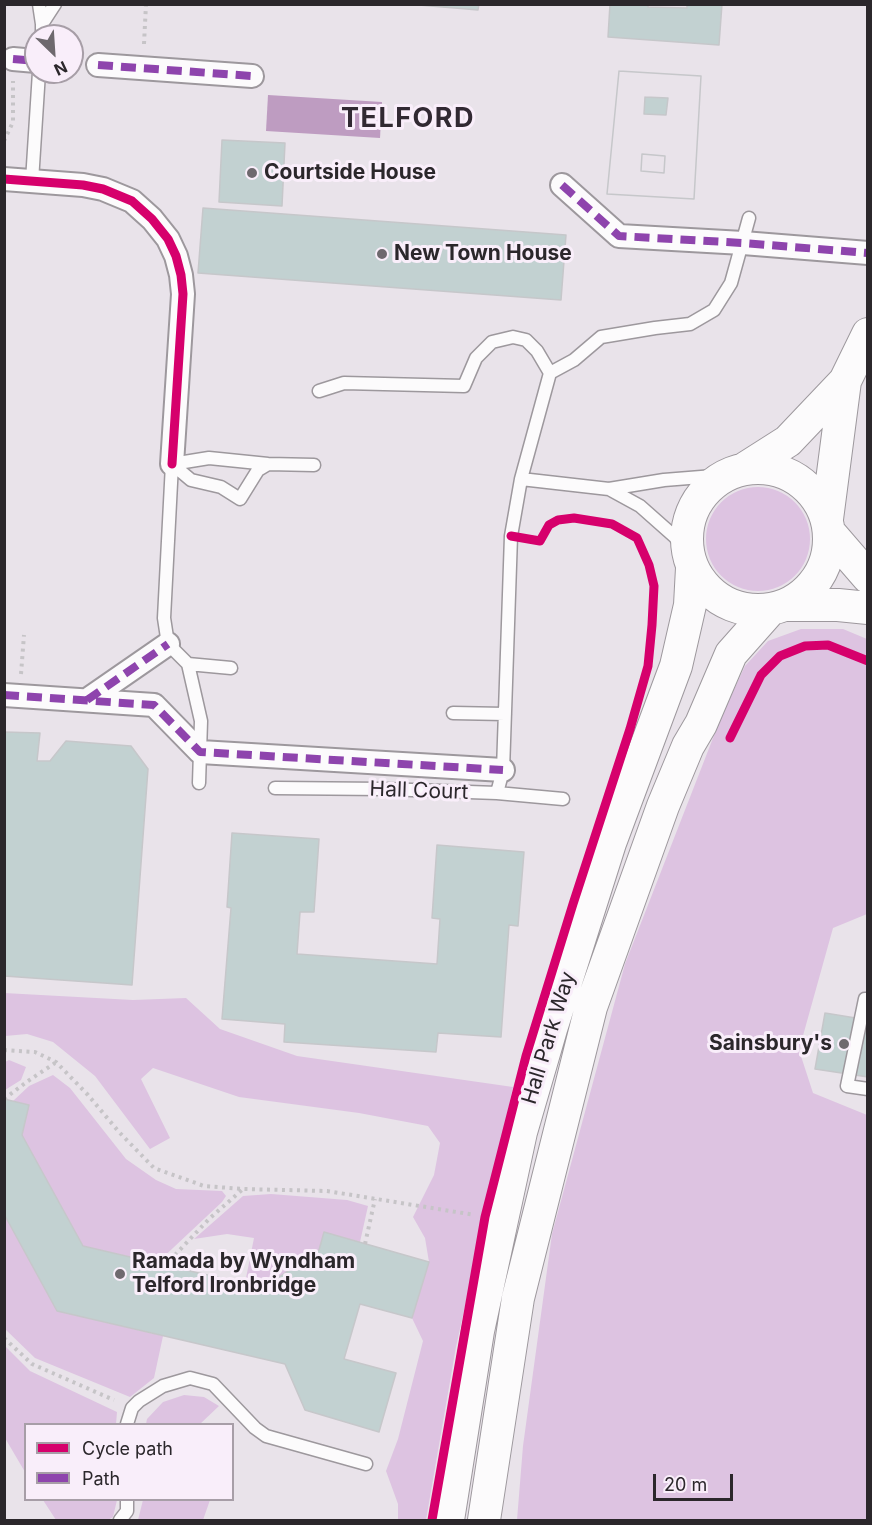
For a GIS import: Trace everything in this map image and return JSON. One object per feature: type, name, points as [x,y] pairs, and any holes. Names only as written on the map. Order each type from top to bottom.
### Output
[{"type":"main road","points":[[778,608],[805,593],[820,576],[828,554],[828,525],[845,381],[867,334]]},
{"type":"main road","points":[[845,381],[788,441],[710,485],[698,500],[690,517],[686,535],[690,561],[705,588],[724,602],[746,609],[838,605],[867,608]]},
{"type":"main road","points":[[735,472],[765,468],[786,473],[804,484],[818,500],[828,525],[867,577]]},
{"type":"main road","name":"Hall Park Way","points":[[448,1521],[478,1331],[521,1132],[610,843],[676,666],[690,605],[690,561]]},
{"type":"main road","name":"Hall Park Way","points":[[484,1521],[518,1298],[591,1007],[663,806],[731,654],[778,608]]},
{"type":"street","points":[[13,59],[24,60]]},
{"type":"street","points":[[98,65],[252,76]]},
{"type":"street","points":[[4,179],[83,185],[103,189],[132,201],[152,219],[168,239],[176,256],[183,294],[172,464]]},
{"type":"street","points":[[562,185],[619,236],[867,253]]},
{"type":"street","points":[[87,700],[168,644]]},
{"type":"street","points":[[12,695],[154,705],[200,752],[503,770]]},
{"type":"lane","points":[[39,4],[41,24]]},
{"type":"lane","points":[[45,24],[55,4]]},
{"type":"lane","points":[[32,181],[38,84]]},
{"type":"lane","points":[[550,373],[574,360],[601,338],[690,324],[714,310],[731,283],[749,218]]},
{"type":"lane","points":[[319,391],[345,383],[464,386],[476,358],[492,342],[513,337],[526,340],[537,351],[550,373],[521,479],[511,536],[503,770],[497,793]]},
{"type":"lane","points":[[172,464],[208,458],[268,464],[314,465]]},
{"type":"lane","points":[[172,464],[191,480],[221,488],[240,499],[258,470],[268,464]]},
{"type":"lane","points":[[172,464],[164,618],[168,644],[188,664],[201,721],[199,783]]},
{"type":"lane","points":[[521,479],[609,489],[735,472]]},
{"type":"lane","points":[[609,489],[640,506],[675,537],[690,561]]},
{"type":"lane","points":[[188,664],[231,668]]},
{"type":"lane","points":[[453,712],[505,714]]},
{"type":"lane","name":"Hall Court","points":[[275,788],[497,793],[563,799]]},
{"type":"lane","points":[[867,999],[865,999],[847,1086],[867,1089]]},
{"type":"lane","points":[[128,1423],[132,1408],[139,1401],[163,1386],[190,1378],[213,1384],[255,1428],[266,1436],[366,1464]]},
{"type":"lane","points":[[120,1521],[127,1511],[127,1501]]},
{"type":"path","points":[[143,68],[146,4]]},
{"type":"path","points":[[4,141],[13,122],[13,59]]},
{"type":"path","points":[[12,695],[24,635]]},
{"type":"path","points":[[4,1050],[35,1052],[56,1062],[154,1168],[204,1186],[327,1191],[502,1221]]},
{"type":"path","points":[[4,1099],[56,1062]]},
{"type":"path","points":[[163,1264],[243,1189]]},
{"type":"path","points":[[365,1244],[375,1199]]},
{"type":"path","points":[[4,1338],[32,1364],[132,1408]]},
{"type":"shaded area","points":[[268,95],[382,102],[380,138],[266,131]]},
{"type":"shaded area","points":[[758,487],[778,491],[795,502],[806,519],[810,539],[806,559],[795,576],[778,587],[758,591],[738,587],[721,576],[710,559],[706,539],[710,519],[721,502],[738,491]]},
{"type":"shaded area","points":[[801,629],[843,629],[867,639],[867,914],[833,928],[799,1050],[813,1093],[867,1115],[867,1520],[517,1520],[523,1446],[552,1234],[625,964],[722,715],[745,666],[768,641]]},
{"type":"shaded area","points":[[4,993],[133,1000],[186,998],[220,1029],[297,1056],[513,1087],[456,1347],[426,1520],[398,1520],[398,1504],[386,1471],[398,1439],[423,1341],[412,1318],[429,1262],[425,1238],[413,1217],[434,1175],[440,1143],[428,1126],[359,1113],[239,1097],[153,1068],[141,1079],[170,1138],[150,1149],[95,1076],[53,1042],[27,1034],[5,1036]]},
{"type":"shaded area","points":[[9,1060],[26,1067],[21,1080],[5,1090],[5,1062]]},
{"type":"shaded area","points":[[53,1075],[70,1088],[126,1159],[156,1180],[176,1189],[222,1191],[226,1196],[157,1263],[83,1246],[22,1135],[29,1105],[13,1101],[29,1086]]},
{"type":"shaded area","points":[[271,1194],[347,1200],[368,1206],[360,1242],[324,1232],[319,1250],[263,1288],[245,1283],[254,1238],[227,1234],[194,1239],[243,1196]]},
{"type":"shaded area","points":[[4,1214],[57,1311],[163,1336],[154,1378],[130,1397],[35,1358],[5,1329]]},
{"type":"shaded area","points":[[5,1346],[30,1371],[117,1412],[116,1423],[24,1423],[24,1470],[5,1438]]},
{"type":"shaded area","points":[[184,1395],[204,1397],[219,1406],[201,1423],[146,1423],[147,1419],[163,1402]]},
{"type":"shaded area","points":[[44,1501],[117,1501],[113,1517],[108,1520],[56,1520]]},
{"type":"shaded area","points":[[143,1501],[210,1501],[203,1520],[138,1520]]},
{"type":"building","points":[[407,4],[479,4],[478,10]]},
{"type":"building","points":[[610,4],[648,4],[648,7],[687,8],[687,4],[722,4],[719,45],[608,37]]},
{"type":"building","points":[[619,71],[701,76],[694,199],[607,194]],"holes":[[[645,97],[668,98],[666,115],[644,114]],[[642,154],[665,156],[664,173],[641,171]]]},
{"type":"building","points":[[619,71],[701,76],[694,199],[607,194]],"holes":[[[642,154],[665,156],[664,173],[641,171]]]},
{"type":"building","name":"Courtside House","points":[[222,140],[285,143],[282,206],[219,202]]},
{"type":"building","name":"New Town House","points":[[203,208],[566,235],[561,300],[198,273]]},
{"type":"building","points":[[4,732],[40,733],[37,761],[50,761],[66,741],[131,746],[148,769],[132,985],[4,976]]},
{"type":"building","points":[[232,833],[319,839],[314,912],[300,912],[297,954],[437,964],[440,919],[432,918],[437,845],[524,852],[518,926],[509,925],[501,1037],[438,1033],[436,1052],[284,1042],[285,1024],[222,1019],[231,908],[227,907]]},
{"type":"building","name":"Sainsbury's","points":[[825,1013],[868,1020],[868,1077],[815,1069]]},
{"type":"building","name":"Ramada by Wyndham Telford Ironbridge","points":[[4,1099],[29,1105],[22,1135],[83,1246],[263,1288],[319,1250],[324,1232],[429,1262],[412,1318],[360,1304],[344,1359],[396,1373],[379,1432],[305,1410],[285,1364],[57,1311],[4,1214]]},
{"type":"marked path","points":[[13,59],[24,60]]},
{"type":"marked path","points":[[98,65],[252,76]]},
{"type":"marked path","points":[[562,185],[619,236],[868,253]]},
{"type":"marked path","points":[[87,700],[168,644]]},
{"type":"marked path","points":[[4,695],[154,705],[200,752],[503,770]]},
{"type":"cycle path","points":[[4,179],[83,185],[103,189],[132,201],[152,219],[168,239],[176,256],[183,294],[172,464]]},
{"type":"cycle path","points":[[432,1520],[485,1217],[526,1056],[648,666],[652,625],[654,586],[649,565],[637,538],[612,524],[574,518],[558,520],[549,525],[540,541],[511,536]]},
{"type":"cycle path","points":[[730,738],[761,675],[780,656],[805,646],[828,645],[868,661]]},
{"type":"place","name":"Courtside House","points":[[252,173]]},
{"type":"place","name":"New Town House","points":[[382,254]]},
{"type":"place","name":"Sainsbury's","points":[[844,1044]]},
{"type":"place","name":"Ramada by Wyndham Telford Ironbridge","points":[[120,1274]]},
{"type":"district","name":"TELFORD","points":[[408,119]]}]
